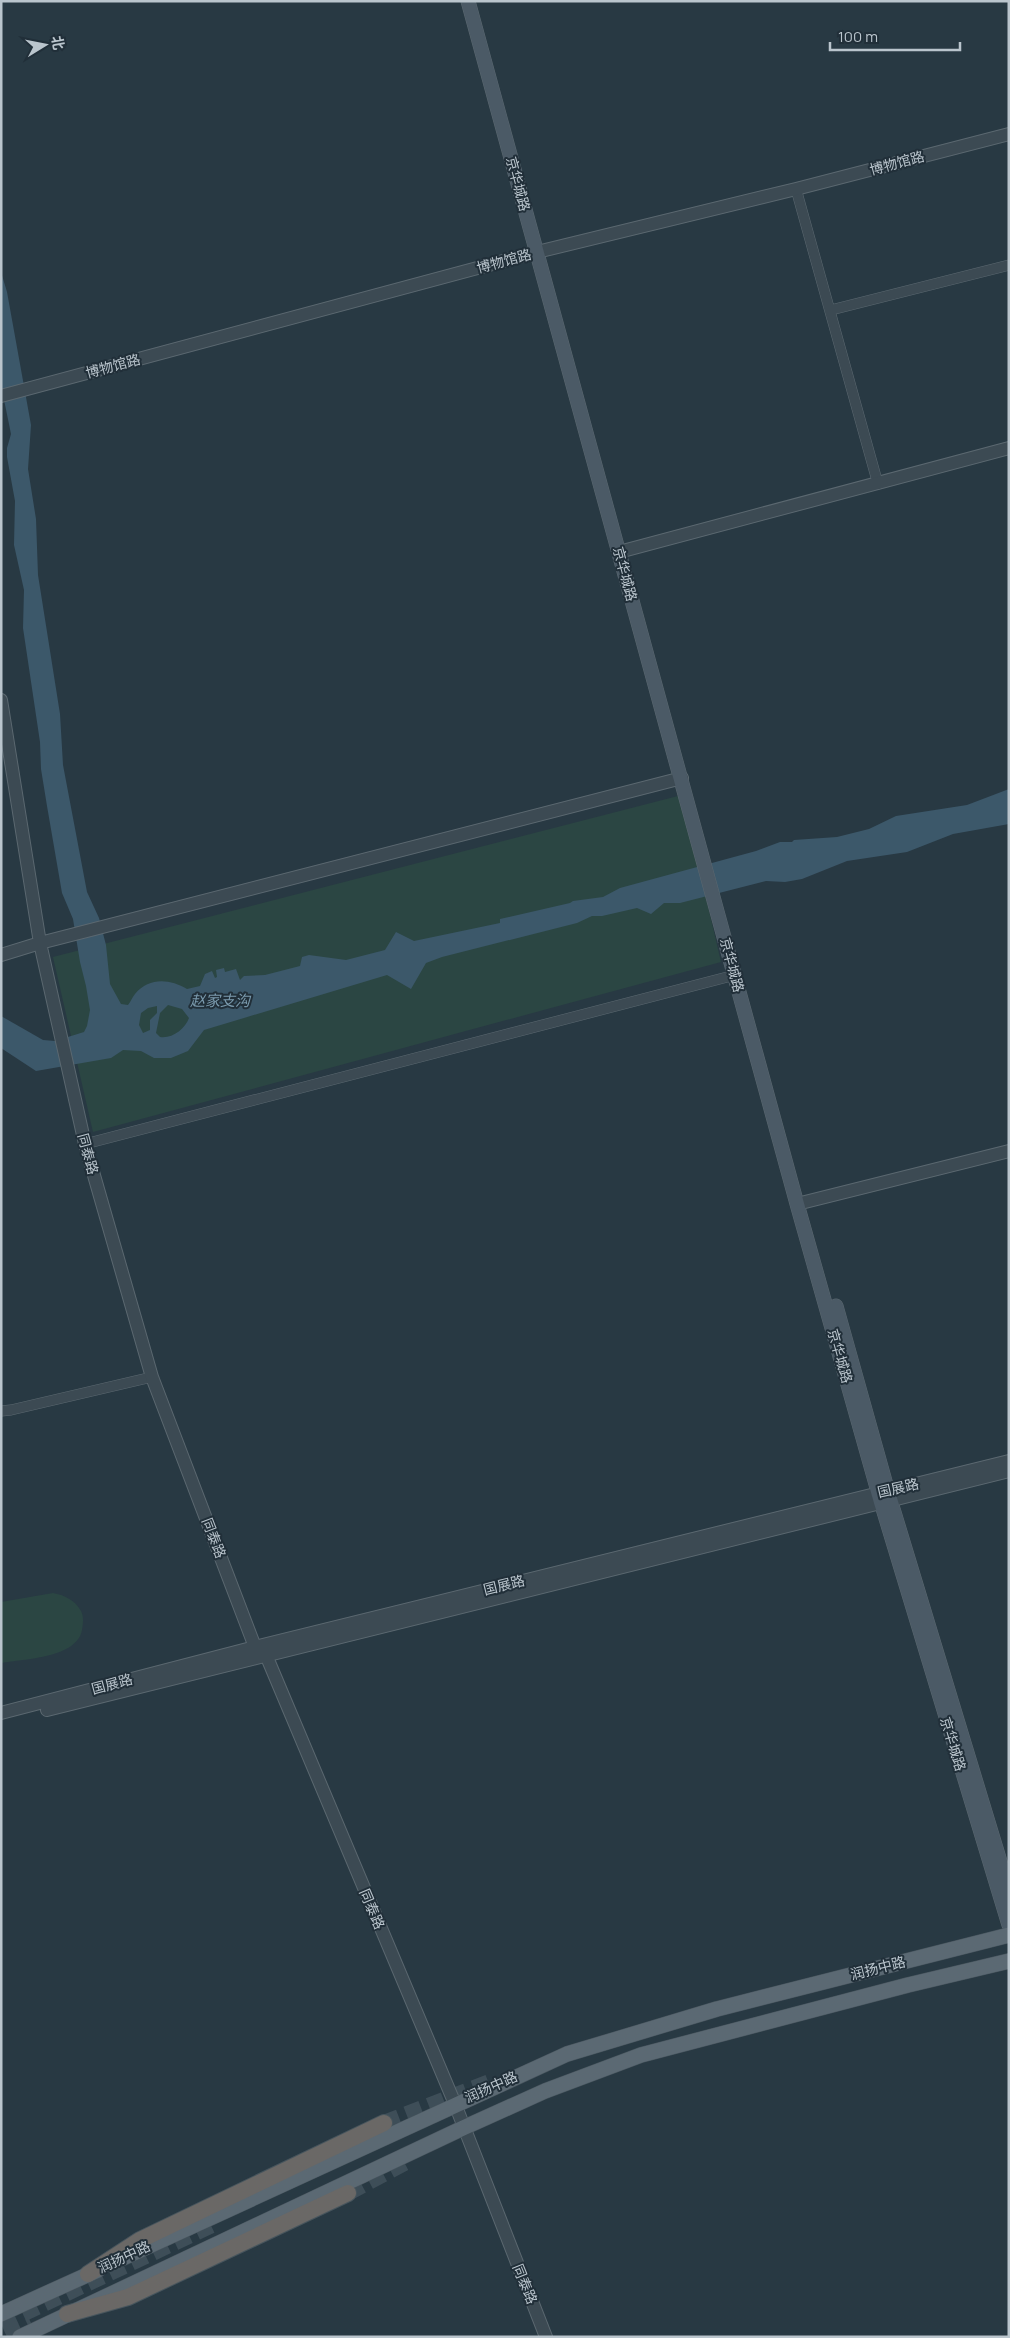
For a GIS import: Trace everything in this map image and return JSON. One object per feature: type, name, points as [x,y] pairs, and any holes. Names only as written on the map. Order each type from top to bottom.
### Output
[{"type":"highway","points":[[88,2274],[140,2240],[384,2123]]},
{"type":"highway","points":[[67,2314],[128,2297],[348,2193]]},
{"type":"main road","name":"京华城路","points":[[468,1],[541,251]]},
{"type":"main road","name":"京华城路","points":[[477,1],[541,251],[704,842],[801,1203]]},
{"type":"main road","name":"京华城路","points":[[623,551],[682,778],[704,842]]},
{"type":"main road","name":"京华城路","points":[[722,908],[734,975],[1009,1925]]},
{"type":"main road","name":"京华城路","points":[[884,1496],[1009,1891]]},
{"type":"main road","name":"润扬中路","points":[[1,2314],[454,2104],[567,2054],[717,2009],[1009,1935]]},
{"type":"main road","name":"润扬中路","points":[[20,2337],[545,2091],[641,2055],[908,1985],[1009,1961]]},
{"type":"street","name":"博物馆路","points":[[1,396],[541,251],[796,189],[1009,134]]},
{"type":"street","points":[[796,189],[878,484]]},
{"type":"street","points":[[831,310],[1009,265]]},
{"type":"street","points":[[623,551],[1009,448]]},
{"type":"street","name":"同泰路","points":[[2,707],[40,943],[70,1085],[85,1144],[152,1377],[260,1651],[454,2104],[546,2337]]},
{"type":"street","points":[[1,955],[40,943],[682,778]]},
{"type":"street","points":[[85,1144],[734,975]]},
{"type":"street","points":[[801,1203],[1009,1151]]},
{"type":"street","points":[[1,1411],[152,1377]]},
{"type":"street","name":"国展路","points":[[1,1713],[260,1651],[884,1496],[1009,1461]]},
{"type":"street","name":"国展路","points":[[884,1496],[1009,1471]]},
{"type":"street","name":"国展路","points":[[1,1722],[260,1651]]},
{"type":"green space","points":[[682,795],[721,962],[93,1132],[53,957]]},
{"type":"green space","points":[[53,1593],[69,1599],[81,1611],[83,1625],[78,1639],[60,1652],[48,1656],[1,1663],[1,1602]]},
{"type":"water","name":"赵家支沟","points":[[1,272],[7,292],[31,425],[28,469],[36,519],[38,575],[60,714],[63,765],[87,892],[99,918],[106,945],[110,984],[121,1004],[128,1005],[141,988],[153,982],[174,983],[187,989],[200,986],[205,974],[212,971],[215,978],[217,977],[216,970],[224,968],[225,972],[236,969],[240,980],[244,976],[265,975],[300,966],[302,957],[309,955],[346,960],[385,950],[396,932],[414,941],[500,923],[500,919],[573,901],[603,897],[620,888],[756,851],[780,842],[837,837],[869,829],[896,816],[967,805],[1009,789],[1009,824],[953,834],[907,852],[847,861],[802,879],[785,882],[766,881],[680,903],[664,903],[651,914],[637,908],[602,916],[592,916],[577,923],[442,957],[426,963],[411,989],[387,975],[204,1030],[188,1051],[171,1058],[154,1058],[141,1051],[123,1050],[111,1058],[36,1071],[1,1048],[1,1016],[43,1040],[55,1041],[84,1032],[90,1010],[73,919],[62,893],[41,769],[40,742],[23,628],[24,590],[14,545],[15,501],[7,457],[7,448],[11,434],[1,385]],"holes":[[[168,1005],[182,1009],[189,1018],[178,1032],[173,1035],[160,1037],[156,1033],[160,1013]],[[157,1006],[157,1013],[150,1020],[150,1030],[143,1033],[139,1025],[141,1013],[148,1008]]]},
{"type":"tunnel","points":[[384,2123],[495,2080]]},
{"type":"tunnel","points":[[348,2193],[410,2160]]},
{"type":"tunnel","points":[[1,2324],[212,2225]]},
{"type":"tunnel","points":[[7,2337],[32,2325]]}]
